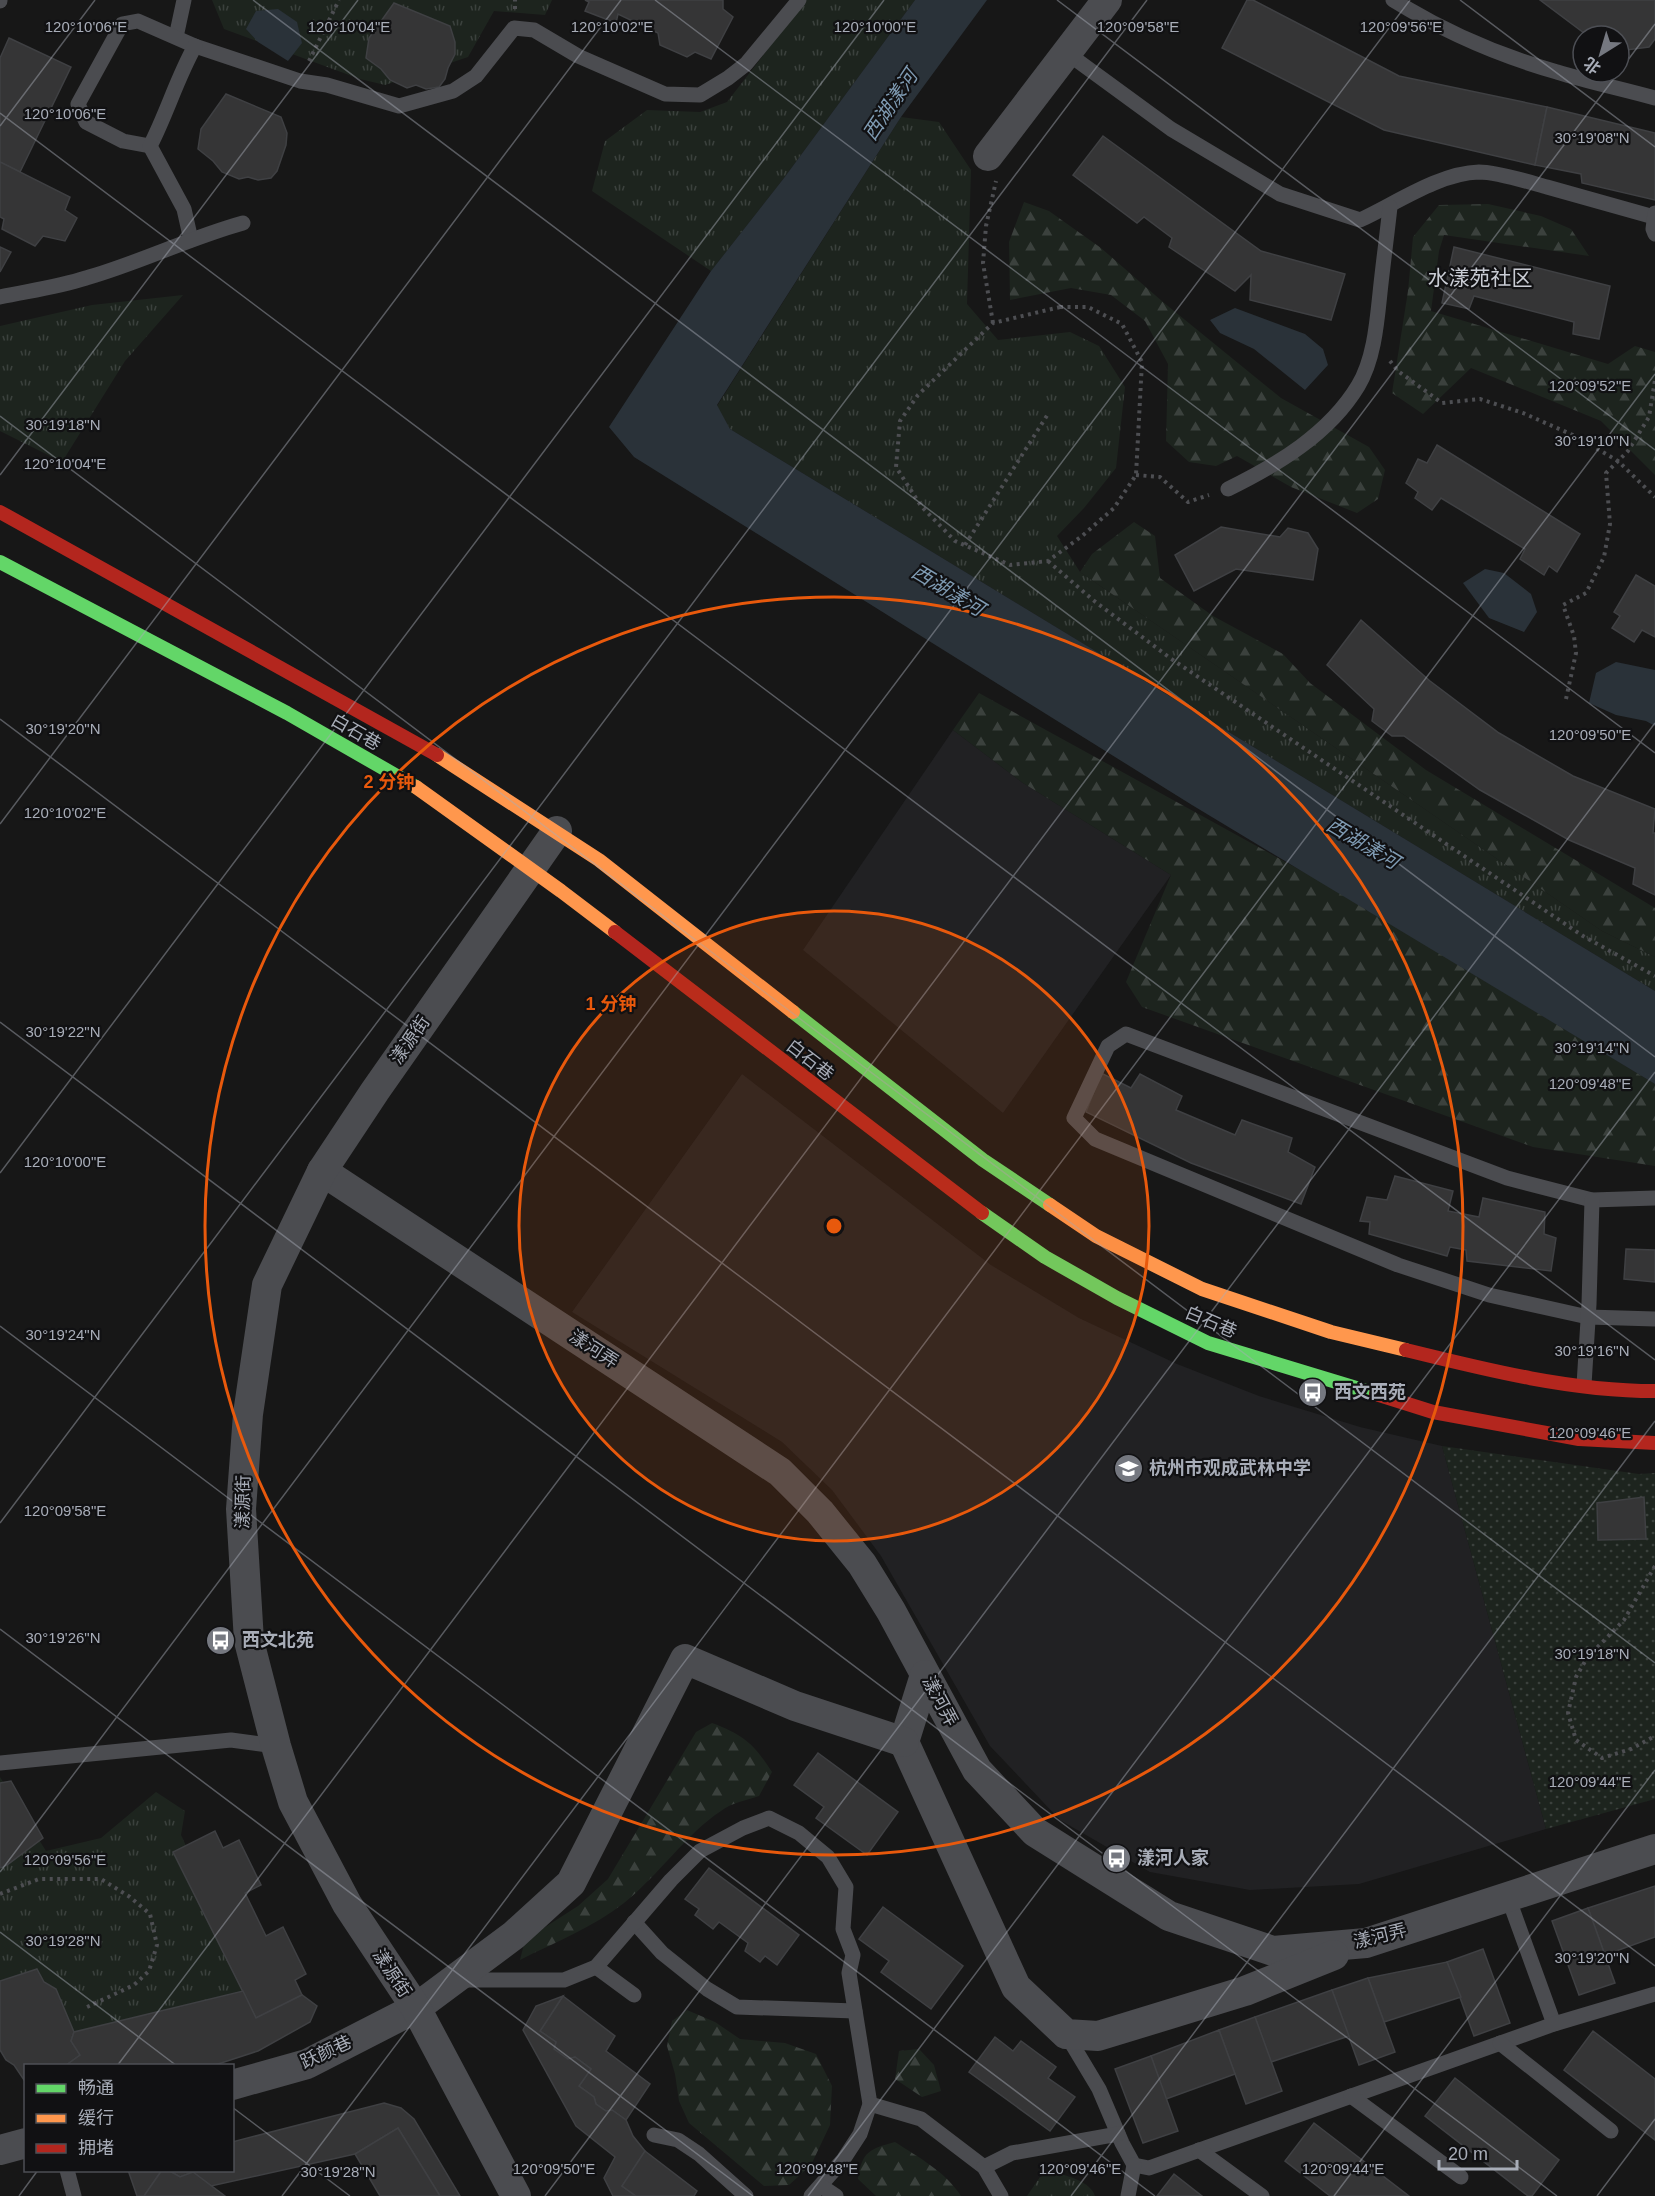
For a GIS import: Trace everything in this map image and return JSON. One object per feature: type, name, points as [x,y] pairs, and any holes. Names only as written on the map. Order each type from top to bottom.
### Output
[{"type":"main road","name":"白石巷","points":[[0,512],[433,753],[557,831],[599,860],[983,1160],[1096,1236],[1202,1289],[1331,1332],[1498,1373],[1623,1391],[1655,1390]]},
{"type":"main road","name":"白石巷","points":[[0,562],[297,719],[425,793],[531,869],[963,1200],[1045,1257],[1117,1298],[1208,1343],[1433,1412],[1579,1439],[1655,1443]]},
{"type":"street","points":[[988,156],[1107,0]]},
{"type":"street","name":"漾源街","points":[[516,2196],[416,2008],[347,1905],[293,1802],[249,1641],[241,1509],[248,1414],[267,1285],[322,1171],[375,1090],[557,831]]},
{"type":"street","name":"漾河弄","points":[[322,1171],[780,1473],[820,1512],[862,1564],[891,1611],[977,1770],[1035,1832],[1169,1916],[1273,1951],[1366,1943],[1655,1849]]},
{"type":"street","name":"跃颜巷","points":[[234,2084],[307,2064],[416,2008],[514,1935],[572,1883],[685,1659],[795,1706],[904,1742]]},
{"type":"street","points":[[925,1675],[904,1742],[1016,1987],[1066,2034],[1098,2036],[1245,1991],[1366,1943]]},
{"type":"street","points":[[0,2150],[24,2144]]},
{"type":"lane","points":[[176,37],[184,0]]},
{"type":"lane","points":[[150,146],[123,141],[86,122],[78,104],[122,24],[138,21],[195,46],[300,81],[327,85],[399,106],[453,91],[476,76],[514,28],[534,30],[578,56],[665,93],[700,95],[746,64],[799,0]]},
{"type":"lane","points":[[1393,0],[1419,16],[1478,43],[1556,72],[1655,98]]},
{"type":"lane","points":[[150,146],[163,121],[180,72],[195,46]]},
{"type":"lane","points":[[1067,53],[1171,129],[1280,194],[1360,220],[1390,207],[1413,192],[1448,179],[1479,172],[1523,180],[1654,215],[1655,234]]},
{"type":"lane","points":[[150,146],[184,209],[191,240]]},
{"type":"lane","points":[[1228,489],[1265,471],[1298,449],[1336,415],[1359,384],[1374,341],[1390,207]]},
{"type":"lane","points":[[0,297],[84,279],[159,254],[208,233],[243,223]]},
{"type":"lane","points":[[1655,1198],[1592,1200],[1507,1178],[1126,1034],[1108,1046],[1074,1118],[1095,1139],[1398,1264],[1489,1295],[1588,1317],[1655,1319]]},
{"type":"lane","points":[[1584,1385],[1592,1200]]},
{"type":"lane","points":[[0,1763],[231,1740],[276,1746]]},
{"type":"lane","points":[[454,1980],[564,1980],[596,1967],[671,1880],[700,1851],[769,1818],[799,1833],[828,1857],[846,1887],[843,1929],[853,1955],[849,1973],[870,2104],[860,2134],[843,2160],[816,2191],[836,2196]]},
{"type":"lane","points":[[1508,1897],[1554,2024]]},
{"type":"lane","points":[[634,1922],[662,1953],[707,1989],[737,2007],[855,2011]]},
{"type":"lane","points":[[596,1967],[634,1995]]},
{"type":"lane","points":[[1134,2165],[1149,2168],[1554,2024],[1649,1996],[1655,2008]]},
{"type":"lane","points":[[1066,2034],[1099,2089],[1134,2165],[1128,2196]]},
{"type":"lane","points":[[1500,2043],[1611,2131]]},
{"type":"lane","points":[[1351,2096],[1461,2177]]},
{"type":"lane","points":[[870,2104],[921,2119],[984,2167],[1001,2196]]},
{"type":"lane","points":[[654,2134],[678,2140],[699,2154],[746,2196]]},
{"type":"lane","points":[[984,2167],[1012,2153],[1118,2134]]},
{"type":"lane","points":[[1199,2150],[1262,2196]]},
{"type":"lane","points":[[68,2172],[74,2196]]},
{"type":"path","points":[[300,81],[339,0]]},
{"type":"path","points":[[988,156],[998,174],[986,226],[983,263],[993,322]]},
{"type":"path","points":[[1060,307],[1088,307],[1122,324],[1142,362],[1136,475],[1114,508],[1048,561],[1010,565],[956,541],[921,506],[896,467],[900,421],[918,395],[993,322],[1060,307]]},
{"type":"path","points":[[1374,341],[1398,371],[1442,403],[1480,399],[1523,413],[1575,436],[1618,461],[1655,497]]},
{"type":"path","points":[[1566,699],[1576,653],[1574,636],[1563,605],[1586,592],[1605,557],[1610,524],[1606,473],[1628,451],[1649,417],[1655,380]]},
{"type":"path","points":[[965,545],[1048,414]]},
{"type":"path","points":[[1136,475],[1160,477],[1188,502],[1228,489]]},
{"type":"path","points":[[1048,561],[1094,600],[1170,658],[1583,936],[1655,975]]},
{"type":"path","points":[[1655,1566],[1624,1620],[1587,1658],[1576,1677],[1568,1713],[1576,1740],[1602,1758],[1631,1749],[1655,1736]]},
{"type":"path","points":[[0,1894],[39,1879],[101,1879],[150,1914],[157,1945],[149,1971],[134,1985],[85,2008]]},
{"type":"shaded area","points":[[953,730],[1023,783],[1171,875],[1003,1113],[803,950]]},
{"type":"shaded area","name":"杭州市观成武林中学","points":[[742,1074],[991,1265],[1079,1318],[1177,1364],[1259,1396],[1360,1427],[1442,1446],[1546,1829],[1359,1884],[1250,1890],[1150,1872],[1060,1820],[990,1746],[881,1556],[832,1490],[782,1442],[572,1312]]},
{"type":"green space","points":[[212,0],[552,0],[545,15],[494,11],[468,57],[385,85],[360,79],[224,29]]},
{"type":"green space","points":[[806,0],[915,0],[784,178],[711,271],[592,191],[605,141],[647,110],[700,112],[727,102]]},
{"type":"green space","points":[[901,117],[939,122],[971,170],[967,304],[998,340],[1070,332],[1099,346],[1125,387],[1116,468],[1084,508],[1057,536],[1080,572],[1602,931],[1655,957],[1655,991],[730,429],[717,406]]},
{"type":"green space","points":[[1024,202],[1049,211],[1101,248],[1281,398],[1369,447],[1385,470],[1378,499],[1357,513],[1291,487],[1237,456],[1216,466],[1189,462],[1166,441],[1168,364],[1145,321],[1111,295],[1071,288],[1010,300],[1009,242]]},
{"type":"green space","points":[[1488,204],[1541,216],[1571,229],[1589,256],[1444,235],[1439,251],[1431,311],[1608,364],[1635,346],[1655,352],[1655,475],[1601,421],[1471,368],[1423,414],[1392,393],[1408,291],[1413,237],[1439,205]]},
{"type":"green space","points":[[183,295],[125,361],[62,462],[0,431],[0,326],[92,305]]},
{"type":"green space","points":[[1134,522],[1155,536],[1160,578],[1213,616],[1283,654],[1310,683],[1426,770],[1655,908],[1655,957],[1602,931],[1080,572],[1092,554]]},
{"type":"green space","points":[[979,693],[1320,881],[1655,1084],[1655,1166],[1533,1147],[1142,1007],[1126,982],[1171,875],[1023,783],[953,730]]},
{"type":"green space","points":[[1442,1446],[1639,1474],[1655,1473],[1655,1799],[1546,1829]]},
{"type":"green space","points":[[712,1723],[740,1736],[754,1747],[772,1772],[759,1796],[729,1806],[708,1820],[637,1892],[612,1912],[520,1960],[525,1940],[578,1906],[608,1879],[696,1732]]},
{"type":"green space","points":[[0,1777],[46,1851],[101,1838],[156,1792],[185,1811],[181,1835],[258,2002],[51,2051],[0,2003]]},
{"type":"green space","points":[[687,2010],[715,2022],[740,2039],[785,2043],[816,2054],[832,2086],[830,2125],[811,2165],[789,2185],[764,2186],[689,2123],[679,2101],[675,2074],[667,2046],[672,2021]]},
{"type":"green space","points":[[919,2049],[934,2065],[941,2091],[922,2097],[895,2079],[899,2051]]},
{"type":"green space","points":[[895,2142],[940,2172],[961,2196],[876,2196],[858,2179],[862,2162],[873,2149]]},
{"type":"green space","points":[[1055,2172],[1084,2183],[1095,2196],[1027,2196],[1040,2177]]},
{"type":"water","name":"西湖漾河","points":[[915,0],[987,0],[901,117],[717,405],[730,429],[1655,991],[1655,1084],[1192,805],[634,457],[609,427],[711,271],[784,178]]},
{"type":"water","points":[[278,9],[297,22],[302,43],[288,61],[258,42],[246,29],[256,11]]},
{"type":"water","points":[[1235,308],[1305,334],[1323,349],[1328,365],[1305,390],[1254,349],[1220,333],[1210,320]]},
{"type":"water","points":[[1485,569],[1504,573],[1531,594],[1537,612],[1524,632],[1489,618],[1463,583]]},
{"type":"water","points":[[1616,662],[1655,670],[1655,726],[1646,721],[1616,715],[1589,703],[1596,673]]},
{"type":"building","points":[[585,0],[723,0],[723,9],[733,17],[711,59],[695,52],[687,57],[660,45],[658,33],[618,14],[616,23],[585,11],[589,2]]},
{"type":"building","points":[[1247,0],[1253,0],[1399,76],[1547,107],[1535,165],[1384,130],[1222,48]]},
{"type":"building","points":[[1540,0],[1655,0],[1655,39],[1649,47],[1631,49],[1631,24],[1572,24]]},
{"type":"building","points":[[394,3],[450,26],[455,42],[455,54],[445,79],[439,87],[426,89],[416,85],[407,88],[390,80],[381,69],[366,58],[369,38]]},
{"type":"building","points":[[9,38],[71,67],[20,172],[0,162],[0,58]]},
{"type":"building","points":[[226,94],[281,117],[287,133],[286,145],[277,171],[271,178],[239,179],[222,172],[198,149],[201,129]]},
{"type":"building","points":[[1547,107],[1655,133],[1655,200],[1582,183],[1581,174],[1535,165]]},
{"type":"building","points":[[1103,136],[1261,251],[1345,274],[1331,320],[1250,300],[1251,275],[1235,291],[1169,247],[1172,238],[1144,217],[1137,223],[1073,175]]},
{"type":"building","points":[[0,162],[70,197],[65,210],[77,218],[65,241],[43,236],[35,246],[2,229],[4,219],[0,217]]},
{"type":"building","points":[[0,247],[11,252],[0,272]]},
{"type":"building","points":[[1454,247],[1610,286],[1599,339],[1573,334],[1574,322],[1474,296],[1469,309],[1442,303]]},
{"type":"building","points":[[1437,445],[1580,534],[1557,572],[1549,566],[1544,575],[1520,559],[1525,549],[1441,498],[1432,510],[1415,498],[1418,492],[1406,483],[1418,459],[1427,463]]},
{"type":"building","points":[[1221,527],[1280,537],[1288,528],[1308,533],[1318,549],[1313,580],[1236,569],[1194,591],[1175,555]]},
{"type":"building","points":[[1636,575],[1655,586],[1655,637],[1642,630],[1634,642],[1612,628],[1620,616],[1614,612]]},
{"type":"building","points":[[1361,620],[1430,681],[1499,733],[1573,776],[1655,809],[1653,833],[1655,833],[1655,895],[1633,884],[1635,868],[1569,840],[1480,790],[1404,736],[1392,736],[1372,721],[1374,709],[1327,665]]},
{"type":"building","points":[[1101,1073],[1131,1088],[1140,1074],[1182,1096],[1176,1110],[1235,1135],[1242,1120],[1292,1138],[1288,1152],[1315,1167],[1301,1204],[1191,1163],[1086,1112]]},
{"type":"building","points":[[1395,1176],[1453,1191],[1448,1211],[1479,1217],[1483,1198],[1545,1212],[1544,1234],[1556,1238],[1551,1271],[1467,1261],[1466,1250],[1450,1247],[1447,1256],[1369,1234],[1370,1222],[1360,1221],[1367,1197],[1387,1200]]},
{"type":"building","points":[[1626,1249],[1655,1250],[1655,1282],[1624,1279]]},
{"type":"building","points":[[1644,1497],[1646,1539],[1598,1540],[1597,1503]]},
{"type":"building","points":[[818,1753],[898,1812],[867,1855],[816,1818],[824,1807],[794,1785]]},
{"type":"building","points":[[11,1781],[43,1838],[0,1868],[0,1783]]},
{"type":"building","points":[[215,1831],[223,1848],[239,1840],[261,1885],[245,1893],[266,1936],[283,1927],[306,1974],[295,1980],[302,1995],[256,2018],[173,1852]]},
{"type":"building","points":[[709,1868],[799,1935],[777,1965],[765,1956],[760,1962],[745,1951],[748,1943],[719,1922],[713,1929],[695,1915],[699,1909],[685,1899]]},
{"type":"building","points":[[1655,1886],[1655,1937],[1605,1955],[1588,1908]]},
{"type":"building","points":[[883,1907],[963,1966],[931,2009],[881,1972],[889,1961],[859,1939]]},
{"type":"building","points":[[1588,1908],[1615,1983],[1579,1995],[1552,1921]]},
{"type":"building","points":[[1483,1949],[1510,2023],[1474,2036],[1447,1962]]},
{"type":"building","points":[[1447,1962],[1461,1997],[1384,2022],[1368,1978]]},
{"type":"building","points":[[37,1969],[44,1982],[56,1989],[74,2032],[71,2041],[80,2055],[68,2064],[24,2064],[24,2080],[0,2050],[0,1981]]},
{"type":"building","points":[[1368,1978],[1395,2052],[1359,2065],[1332,1990]]},
{"type":"building","points":[[1332,1990],[1349,2036],[1271,2062],[1255,2017]]},
{"type":"building","points":[[243,1991],[256,2018],[302,1995],[317,2006],[310,2022],[258,2051],[218,2064],[68,2064],[80,2055],[71,2041],[74,2032]]},
{"type":"building","points":[[563,1996],[615,2036],[606,2051],[650,2084],[626,2120],[612,2110],[606,2111],[596,2104],[594,2097],[579,2086],[591,2069],[575,2057],[568,2059],[554,2049],[556,2042],[540,2031]]},
{"type":"building","points":[[563,1996],[540,2031],[556,2042],[554,2049],[568,2059],[575,2057],[591,2069],[579,2086],[594,2097],[596,2104],[606,2111],[612,2110],[626,2120],[633,2136],[645,2151],[622,2186],[636,2196],[613,2196],[604,2178],[615,2157],[576,2126],[523,2030],[536,2006]]},
{"type":"building","points":[[1255,2017],[1282,2091],[1246,2104],[1219,2030]]},
{"type":"building","points":[[1219,2030],[1235,2074],[1166,2099],[1151,2056]]},
{"type":"building","points":[[1593,2031],[1655,2079],[1655,2140],[1564,2070]]},
{"type":"building","points":[[995,2037],[1013,2051],[1021,2041],[1056,2067],[1048,2078],[1075,2097],[1050,2131],[969,2072]]},
{"type":"building","points":[[1151,2056],[1178,2131],[1143,2143],[1115,2069]]},
{"type":"building","points":[[1455,2078],[1559,2160],[1532,2196],[1528,2196],[1425,2116]]},
{"type":"building","points":[[384,2103],[401,2108],[414,2119],[460,2196],[440,2196],[398,2128],[355,2154],[211,2186],[193,2172],[234,2172],[234,2141]]},
{"type":"building","points":[[1314,2123],[1409,2196],[1330,2196],[1285,2161]]},
{"type":"building","points":[[398,2128],[440,2196],[380,2196],[355,2154]]},
{"type":"building","points":[[645,2151],[697,2191],[694,2196],[636,2196],[622,2186]]},
{"type":"building","points":[[129,2172],[161,2172],[144,2196],[137,2196]]},
{"type":"building","points":[[161,2172],[171,2172],[180,2177],[193,2172],[225,2196],[144,2196]]},
{"type":"building","points":[[171,2172],[193,2172],[180,2177]]},
{"type":"building","points":[[1174,2174],[1202,2196],[1157,2196]]},
{"type":"traffic: fast","points":[[0,562],[287,713],[416,787]]},
{"type":"traffic: fast","points":[[793,1012],[983,1160],[1050,1205]]},
{"type":"traffic: fast","points":[[982,1213],[1045,1257],[1117,1298],[1208,1343],[1376,1394]]},
{"type":"traffic: slow","points":[[437,755],[599,860],[793,1012]]},
{"type":"traffic: slow","points":[[416,787],[615,932]]},
{"type":"traffic: slow","points":[[1050,1205],[1096,1236],[1202,1289],[1331,1332],[1406,1350]]},
{"type":"traffic: jam","points":[[0,512],[437,755]]},
{"type":"traffic: jam","points":[[615,932],[982,1213]]},
{"type":"traffic: jam","points":[[1406,1350],[1529,1378],[1592,1387],[1655,1391]]},
{"type":"traffic: jam","points":[[1376,1394],[1433,1412],[1579,1439],[1655,1443]]},
{"type":"place","name":"西文西苑","points":[[1313,1392]]},
{"type":"place","name":"杭州市观成武林中学","points":[[1128,1468]]},
{"type":"place","name":"西文北苑","points":[[221,1640]]},
{"type":"place","name":"漾河人家","points":[[1116,1858]]},
{"type":"district","name":"水漾苑社区","points":[[1480,277]]}]
